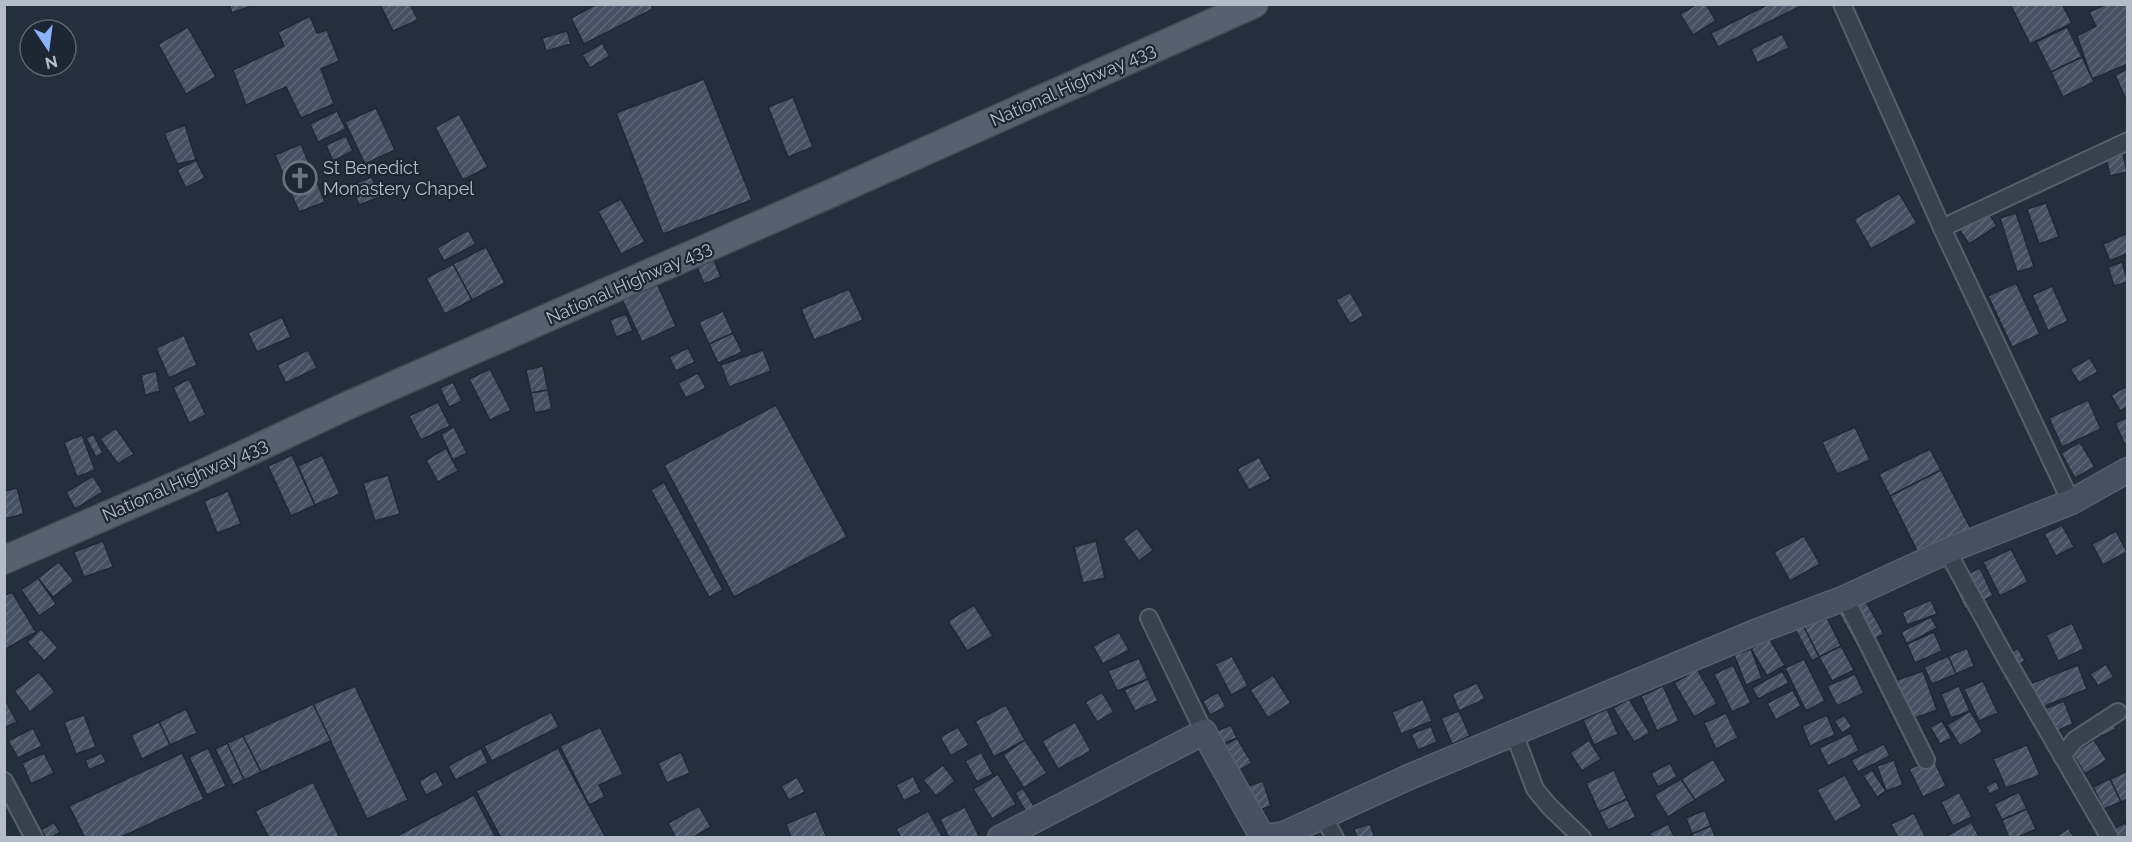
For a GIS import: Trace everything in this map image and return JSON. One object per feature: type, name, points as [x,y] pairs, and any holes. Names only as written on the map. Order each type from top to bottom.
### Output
[{"type":"main road","name":"National Highway 433","points":[[4,560],[1254,4]]},
{"type":"street","points":[[1842,4],[1942,228],[2071,502]]},
{"type":"street","points":[[1942,228],[2127,141]]},
{"type":"street","points":[[1149,618],[1204,732],[1259,831],[1268,837],[1284,834],[1409,777],[1747,635],[1845,598],[1947,551],[2071,502],[2127,470]]},
{"type":"street","points":[[1947,551],[2110,837]]},
{"type":"street","points":[[1845,598],[1926,760]]},
{"type":"street","points":[[2062,756],[2075,740],[2118,712]]},
{"type":"street","points":[[1000,837],[1204,732]]},
{"type":"street","points":[[1514,733],[1535,789],[1549,807],[1582,837]]},
{"type":"street","points":[[4,781],[34,837]]},
{"type":"street","points":[[1323,816],[1335,837]]},
{"type":"building","points":[[229,4],[253,4],[253,5],[232,13]]},
{"type":"building","points":[[380,4],[410,4],[418,20],[393,31]]},
{"type":"building","points":[[597,4],[651,4],[653,9],[584,44],[571,18]]},
{"type":"building","points":[[1697,4],[1706,4],[1716,21],[1693,35],[1680,14]]},
{"type":"building","points":[[1769,4],[1805,4],[1718,47],[1711,33]]},
{"type":"building","points":[[2010,4],[2062,4],[2072,23],[2030,44]]},
{"type":"building","points":[[2107,4],[2128,4],[2128,64],[2092,79],[2077,36],[2096,26],[2089,12]]},
{"type":"building","points":[[310,16],[317,33],[327,30],[339,61],[321,69],[334,104],[301,118],[286,87],[246,105],[233,70],[284,46],[278,32]]},
{"type":"building","points":[[188,27],[216,77],[186,94],[158,44]]},
{"type":"building","points":[[2067,27],[2082,57],[2051,72],[2036,42]]},
{"type":"building","points":[[567,31],[571,44],[546,51],[542,38]]},
{"type":"building","points":[[1782,34],[1789,48],[1757,63],[1751,49]]},
{"type":"building","points":[[602,43],[610,56],[590,68],[582,55]]},
{"type":"building","points":[[2082,57],[2094,82],[2063,97],[2051,72]]},
{"type":"building","points":[[2128,69],[2128,104],[2115,75]]},
{"type":"building","points":[[704,79],[752,200],[663,234],[616,113]]},
{"type":"building","points":[[793,97],[813,147],[788,157],[768,107]]},
{"type":"building","points":[[376,108],[395,150],[365,164],[345,122]]},
{"type":"building","points":[[337,111],[346,129],[318,142],[310,124]]},
{"type":"building","points":[[459,114],[488,167],[463,180],[435,127]]},
{"type":"building","points":[[185,125],[196,160],[177,164],[164,133]]},
{"type":"building","points":[[346,136],[353,151],[333,161],[326,145]]},
{"type":"building","name":"St Benedict Monastery Chapel","points":[[301,144],[325,202],[299,212],[275,155]]},
{"type":"building","points":[[2123,154],[2127,172],[2110,176],[2106,158]]},
{"type":"building","points":[[196,160],[205,178],[186,188],[177,170]]},
{"type":"building","points":[[372,177],[380,197],[359,205],[351,185]]},
{"type":"building","points":[[1899,193],[1917,223],[1871,249],[1854,219]]},
{"type":"building","points":[[621,199],[645,242],[621,254],[598,211]]},
{"type":"building","points":[[2046,203],[2059,237],[2039,244],[2027,209]]},
{"type":"building","points":[[1987,210],[1997,226],[1969,244],[1958,228]]},
{"type":"building","points":[[2016,213],[2034,267],[2017,272],[2000,218]]},
{"type":"building","points":[[468,230],[476,244],[444,261],[437,248]]},
{"type":"building","points":[[2128,233],[2128,253],[2110,261],[2103,244]]},
{"type":"building","points":[[486,247],[505,283],[472,300],[453,264]]},
{"type":"building","points":[[714,260],[721,277],[704,284],[697,267]]},
{"type":"building","points":[[2122,262],[2128,282],[2114,286],[2108,267]]},
{"type":"building","points":[[453,264],[472,300],[445,314],[426,278]]},
{"type":"building","points":[[656,281],[676,326],[642,342],[621,297]]},
{"type":"building","points":[[2016,283],[2040,334],[2012,347],[1988,296]]},
{"type":"building","points":[[2052,286],[2068,321],[2048,331],[2032,295]]},
{"type":"building","points":[[849,289],[863,320],[814,340],[801,309]]},
{"type":"building","points":[[1350,292],[1364,316],[1350,324],[1336,300]]},
{"type":"building","points":[[723,311],[733,333],[709,344],[699,322]]},
{"type":"building","points":[[626,314],[633,331],[616,337],[610,320]]},
{"type":"building","points":[[282,317],[291,337],[257,352],[248,333]]},
{"type":"building","points":[[733,333],[742,352],[718,363],[709,344]]},
{"type":"building","points":[[184,335],[197,365],[169,378],[156,348]]},
{"type":"building","points":[[688,348],[695,362],[676,371],[669,357]]},
{"type":"building","points":[[308,350],[317,368],[286,383],[277,365]]},
{"type":"building","points":[[763,350],[771,371],[729,387],[721,365]]},
{"type":"building","points":[[2090,358],[2098,372],[2079,383],[2070,369]]},
{"type":"building","points":[[543,366],[548,390],[531,393],[526,370]]},
{"type":"building","points":[[490,369],[511,410],[490,420],[469,379]]},
{"type":"building","points":[[156,371],[160,391],[145,395],[141,375]]},
{"type":"building","points":[[698,373],[706,388],[686,398],[678,383]]},
{"type":"building","points":[[189,379],[206,415],[189,423],[173,387]]},
{"type":"building","points":[[453,382],[462,401],[449,407],[440,388]]},
{"type":"building","points":[[2127,386],[2128,407],[2120,411],[2111,395]]},
{"type":"building","points":[[548,390],[552,409],[535,413],[531,393]]},
{"type":"building","points":[[2088,400],[2101,429],[2062,447],[2049,418]]},
{"type":"building","points":[[438,402],[450,426],[421,440],[409,416]]},
{"type":"building","points":[[776,405],[847,537],[734,597],[664,465]]},
{"type":"building","points":[[2128,417],[2128,448],[2127,449],[2115,423]]},
{"type":"building","points":[[454,427],[467,453],[453,460],[441,434]]},
{"type":"building","points":[[1855,427],[1870,460],[1837,474],[1822,442]]},
{"type":"building","points":[[116,428],[134,454],[118,464],[100,439]]},
{"type":"building","points":[[93,434],[103,453],[96,457],[86,438]]},
{"type":"building","points":[[82,435],[95,470],[77,477],[64,442]]},
{"type":"building","points":[[2080,442],[2095,467],[2075,478],[2061,453]]},
{"type":"building","points":[[446,448],[458,471],[438,482],[426,460]]},
{"type":"building","points":[[1930,449],[1941,470],[1890,496],[1879,474]]},
{"type":"building","points":[[292,455],[315,505],[291,516],[268,466]]},
{"type":"building","points":[[322,455],[340,494],[315,505],[298,466]]},
{"type":"building","points":[[1259,457],[1271,479],[1249,490],[1237,469]]},
{"type":"building","points":[[1941,470],[1976,539],[1924,565],[1890,496]]},
{"type":"building","points":[[388,475],[400,514],[375,521],[363,483]]},
{"type":"building","points":[[93,476],[103,492],[75,509],[66,492]]},
{"type":"building","points":[[664,482],[723,590],[709,597],[651,490]]},
{"type":"building","points":[[17,488],[24,514],[4,519],[4,491]]},
{"type":"building","points":[[228,491],[241,524],[217,533],[204,501]]},
{"type":"building","points":[[2062,525],[2074,547],[2056,556],[2044,534]]},
{"type":"building","points":[[1137,528],[1153,550],[1139,561],[1123,539]]},
{"type":"building","points":[[2116,531],[2127,552],[2103,565],[2092,544]]},
{"type":"building","points":[[1804,536],[1820,564],[1790,581],[1774,552]]},
{"type":"building","points":[[103,541],[113,567],[84,577],[74,552]]},
{"type":"building","points":[[1096,541],[1105,578],[1083,583],[1074,547]]},
{"type":"building","points":[[2011,549],[2028,582],[2000,596],[1983,562]]},
{"type":"building","points":[[59,562],[74,581],[53,597],[38,578]]},
{"type":"building","points":[[1980,568],[1993,596],[1965,609],[1952,581]]},
{"type":"building","points":[[38,578],[56,604],[39,616],[21,590]]},
{"type":"building","points":[[12,592],[36,632],[4,650],[4,596]]},
{"type":"building","points":[[1864,598],[1884,634],[1858,648],[1838,612]]},
{"type":"building","points":[[1931,600],[1937,614],[1907,625],[1902,612]]},
{"type":"building","points":[[974,605],[993,636],[967,651],[948,621]]},
{"type":"building","points":[[1825,614],[1841,646],[1819,657],[1803,625]]},
{"type":"building","points":[[1931,617],[1937,628],[1907,644],[1901,632]]},
{"type":"building","points":[[2072,623],[2084,649],[2058,661],[2046,635]]},
{"type":"building","points":[[1803,625],[1819,657],[1812,661],[1795,629]]},
{"type":"building","points":[[41,629],[58,648],[44,661],[27,642]]},
{"type":"building","points":[[1119,632],[1129,650],[1103,664],[1093,646]]},
{"type":"building","points":[[1934,632],[1942,651],[1915,663],[1907,644]]},
{"type":"building","points":[[1769,638],[1785,665],[1767,676],[1751,649]]},
{"type":"building","points":[[1841,646],[1854,670],[1832,681],[1819,657]]},
{"type":"building","points":[[1967,648],[1974,666],[1956,674],[1948,656]]},
{"type":"building","points":[[2018,648],[2025,661],[2007,671],[2000,659]]},
{"type":"building","points":[[1751,649],[1762,678],[1746,685],[1734,655]]},
{"type":"building","points":[[1232,656],[1248,686],[1231,695],[1215,664]]},
{"type":"building","points":[[1948,656],[1956,674],[1932,684],[1924,667]]},
{"type":"building","points":[[1139,658],[1148,679],[1117,691],[1108,671]]},
{"type":"building","points":[[1804,659],[1825,701],[1806,711],[1785,668]]},
{"type":"building","points":[[2106,664],[2114,677],[2098,686],[2090,674]]},
{"type":"building","points":[[1733,665],[1751,703],[1732,712],[1714,674]]},
{"type":"building","points":[[2078,665],[2087,689],[2032,711],[2022,687]]},
{"type":"building","points":[[1697,669],[1717,704],[1694,717],[1674,683]]},
{"type":"building","points":[[1782,671],[1789,683],[1758,699],[1752,688]]},
{"type":"building","points":[[1923,671],[1937,710],[1912,719],[1897,680]]},
{"type":"building","points":[[39,672],[55,692],[30,712],[14,691]]},
{"type":"building","points":[[1855,674],[1864,693],[1837,706],[1827,686]]},
{"type":"building","points":[[1273,675],[1291,703],[1268,718],[1250,690]]},
{"type":"building","points":[[1148,679],[1158,701],[1135,711],[1124,690]]},
{"type":"building","points":[[1983,681],[1998,713],[1979,721],[1964,689]]},
{"type":"building","points":[[1477,683],[1485,699],[1459,711],[1452,694]]},
{"type":"building","points":[[355,686],[408,800],[367,819],[313,704]]},
{"type":"building","points":[[1663,686],[1679,721],[1657,731],[1641,696]]},
{"type":"building","points":[[1959,686],[1970,711],[1951,718],[1941,694]]},
{"type":"building","points":[[1793,690],[1801,706],[1776,720],[1767,703]]},
{"type":"building","points":[[1102,692],[1114,712],[1097,722],[1085,702]]},
{"type":"building","points":[[1218,692],[1226,707],[1210,715],[1203,701]]},
{"type":"building","points":[[4,698],[17,722],[4,728]]},
{"type":"building","points":[[1423,699],[1432,721],[1401,734],[1392,712]]},
{"type":"building","points":[[1629,699],[1650,733],[1634,742],[1613,708]]},
{"type":"building","points":[[2064,701],[2073,724],[2042,737],[2032,714]]},
{"type":"building","points":[[313,704],[331,741],[261,772],[243,736]]},
{"type":"building","points":[[1006,705],[1025,740],[994,757],[975,721]]},
{"type":"building","points":[[186,709],[197,733],[170,745],[159,722]]},
{"type":"building","points":[[1607,709],[1618,734],[1594,745],[1583,720]]},
{"type":"building","points":[[1459,711],[1470,736],[1452,744],[1441,718]]},
{"type":"building","points":[[1970,711],[1983,732],[1960,746],[1947,725]]},
{"type":"building","points":[[551,712],[559,727],[492,761],[484,746]]},
{"type":"building","points":[[1726,713],[1738,738],[1716,749],[1704,723]]},
{"type":"building","points":[[84,715],[96,747],[76,754],[64,722]]},
{"type":"building","points":[[1827,715],[1835,735],[1810,746],[1802,726]]},
{"type":"building","points":[[1844,715],[1852,727],[1842,733],[1834,721]]},
{"type":"building","points":[[2110,716],[2116,729],[2103,736],[2097,723]]},
{"type":"building","points":[[1942,721],[1952,738],[1940,744],[1930,727]]},
{"type":"building","points":[[159,722],[170,745],[142,759],[131,735]]},
{"type":"building","points":[[1075,722],[1091,751],[1058,769],[1042,741]]},
{"type":"building","points":[[1231,725],[1237,738],[1222,744],[1217,731]]},
{"type":"building","points":[[1431,726],[1437,742],[1418,750],[1411,734]]},
{"type":"building","points":[[600,727],[623,774],[599,785],[605,797],[589,805],[560,746]]},
{"type":"building","points":[[958,727],[969,745],[951,756],[940,737]]},
{"type":"building","points":[[33,728],[42,746],[18,758],[8,741]]},
{"type":"building","points":[[1851,733],[1859,751],[1828,766],[1819,748]]},
{"type":"building","points":[[243,736],[261,772],[244,780],[227,743]]},
{"type":"building","points":[[1237,738],[1252,763],[1221,781],[1206,756]]},
{"type":"building","points":[[1025,740],[1047,773],[1024,788],[1003,755]]},
{"type":"building","points":[[1589,740],[1601,759],[1582,771],[1570,753]]},
{"type":"building","points":[[2094,740],[2107,760],[2085,774],[2072,753]]},
{"type":"building","points":[[227,743],[244,780],[233,785],[215,749]]},
{"type":"building","points":[[1884,744],[1890,756],[1858,772],[1851,760]]},
{"type":"building","points":[[2027,745],[2040,775],[2006,788],[1993,759]]},
{"type":"building","points":[[208,748],[226,786],[207,795],[189,757]]},
{"type":"building","points":[[481,748],[488,763],[456,780],[448,766]]},
{"type":"building","points":[[558,748],[606,838],[501,838],[476,791]]},
{"type":"building","points":[[681,752],[690,773],[667,783],[658,763]]},
{"type":"building","points":[[981,752],[993,774],[977,782],[965,761]]},
{"type":"building","points":[[44,753],[54,773],[31,784],[22,763]]},
{"type":"building","points":[[102,753],[106,762],[89,770],[85,760]]},
{"type":"building","points":[[182,753],[204,799],[119,838],[85,838],[69,806]]},
{"type":"building","points":[[1933,758],[1946,786],[1923,797],[1909,769]]},
{"type":"building","points":[[1713,759],[1726,781],[1695,800],[1681,779]]},
{"type":"building","points":[[1894,760],[1903,785],[1886,791],[1877,766]]},
{"type":"building","points":[[1670,763],[1677,777],[1658,787],[1651,773]]},
{"type":"building","points":[[943,765],[955,781],[936,796],[923,780]]},
{"type":"building","points":[[1614,770],[1627,799],[1599,812],[1586,783]]},
{"type":"building","points":[[1872,770],[1886,791],[1877,797],[1863,776]]},
{"type":"building","points":[[436,771],[444,786],[426,795],[419,781]]},
{"type":"building","points":[[2128,771],[2128,799],[2121,802],[2110,779]]},
{"type":"building","points":[[998,774],[1016,804],[992,819],[973,789]]},
{"type":"building","points":[[1845,775],[1862,807],[1835,822],[1817,790]]},
{"type":"building","points":[[913,776],[921,792],[904,801],[896,785]]},
{"type":"building","points":[[797,777],[805,792],[789,800],[781,786]]},
{"type":"building","points":[[1681,779],[1695,800],[1668,817],[1654,795]]},
{"type":"building","points":[[2110,779],[2121,802],[2104,809],[2093,787]]},
{"type":"building","points":[[1263,781],[1271,806],[1239,817],[1230,792]]},
{"type":"building","points":[[1996,781],[2000,789],[1990,794],[1985,787]]},
{"type":"building","points":[[313,782],[340,838],[269,838],[255,811]]},
{"type":"building","points":[[1023,788],[1034,806],[1026,812],[1015,793]]},
{"type":"building","points":[[1959,792],[1972,817],[1953,826],[1941,802]]},
{"type":"building","points":[[2019,792],[2027,809],[2002,820],[1994,804]]},
{"type":"building","points":[[474,795],[496,838],[393,838]]},
{"type":"building","points":[[1627,799],[1636,817],[1608,830],[1599,812]]},
{"type":"building","points":[[699,806],[711,827],[692,838],[676,838],[668,823]]},
{"type":"building","points":[[965,807],[980,838],[949,838],[940,819]]},
{"type":"building","points":[[2027,809],[2036,829],[2016,838],[2009,838],[2002,820]]},
{"type":"building","points":[[1705,810],[1711,826],[1692,834],[1686,818]]},
{"type":"building","points":[[816,811],[827,838],[791,838],[786,824]]},
{"type":"building","points":[[928,811],[943,838],[901,838],[896,829]]},
{"type":"building","points":[[1914,813],[1926,838],[1898,838],[1891,824]]},
{"type":"building","points":[[54,822],[60,832],[51,838],[46,838],[41,830]]},
{"type":"building","points":[[1971,822],[1980,838],[1943,838]]},
{"type":"building","points":[[2125,823],[2128,836],[2109,838],[2106,833]]},
{"type":"building","points":[[1370,824],[1375,838],[1357,838],[1354,829]]},
{"type":"building","points":[[1668,824],[1675,838],[1652,838],[1650,833]]},
{"type":"building","points":[[1711,826],[1716,838],[1694,838],[1692,834]]},
{"type":"building","points":[[2069,828],[2074,838],[2053,838]]},
{"type":"place","name":"St Benedict Monastery Chapel","points":[[300,178]]}]
